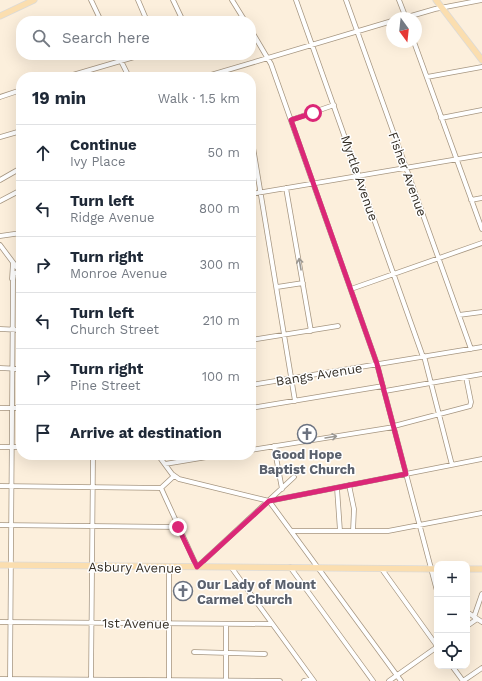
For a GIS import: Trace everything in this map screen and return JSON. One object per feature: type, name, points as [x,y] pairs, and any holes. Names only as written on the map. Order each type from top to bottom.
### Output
[{"type":"main road","points":[[0,16],[34,0]]},
{"type":"main road","points":[[436,0],[482,60]]},
{"type":"main road","name":"Asbury Avenue","points":[[0,566],[434,568]]},
{"type":"main road","points":[[470,569],[482,569]]},
{"type":"street","points":[[91,0],[99,16]]},
{"type":"street","points":[[138,0],[145,16]]},
{"type":"street","points":[[173,0],[181,16]]},
{"type":"street","points":[[232,0],[242,16]]},
{"type":"street","name":"Myrtle Avenue","points":[[296,0],[424,357],[452,465]]},
{"type":"street","name":"Fisher Avenue","points":[[346,0],[471,349]]},
{"type":"street","points":[[399,0],[403,12]]},
{"type":"street","points":[[422,13],[442,7],[482,0]]},
{"type":"street","points":[[221,72],[386,24]]},
{"type":"street","points":[[256,38],[268,58],[377,364],[434,581]]},
{"type":"street","points":[[416,48],[482,229]]},
{"type":"street","points":[[83,72],[124,60]]},
{"type":"street","points":[[121,61],[126,72]]},
{"type":"street","points":[[427,76],[482,67]]},
{"type":"street","points":[[0,97],[16,92]]},
{"type":"street","points":[[291,120],[334,106]]},
{"type":"street","points":[[441,118],[482,110]]},
{"type":"street","points":[[0,137],[16,132]]},
{"type":"street","points":[[256,193],[482,155]]},
{"type":"street","points":[[256,164],[295,401]]},
{"type":"street","points":[[0,180],[16,171]]},
{"type":"street","points":[[286,188],[311,331]]},
{"type":"street","points":[[0,201],[16,192]]},
{"type":"street","points":[[471,200],[482,198]]},
{"type":"street","points":[[0,236],[16,233]]},
{"type":"street","points":[[351,289],[482,243]]},
{"type":"street","points":[[0,246],[16,267]]},
{"type":"street","points":[[10,680],[12,408],[11,272],[13,263]]},
{"type":"street","points":[[12,281],[14,274],[16,273]]},
{"type":"street","points":[[276,287],[303,282]]},
{"type":"street","points":[[459,316],[482,312]]},
{"type":"street","points":[[256,339],[338,326]]},
{"type":"street","points":[[0,329],[16,330]]},
{"type":"street","name":"Bangs Avenue","points":[[256,384],[482,347]]},
{"type":"street","points":[[0,368],[16,368]]},
{"type":"street","points":[[384,391],[482,374]]},
{"type":"street","points":[[256,449],[394,427],[468,406],[471,402],[466,377]]},
{"type":"street","points":[[256,407],[383,386]]},
{"type":"street","points":[[0,408],[16,408]]},
{"type":"street","points":[[0,446],[16,447]]},
{"type":"street","points":[[274,446],[282,489]]},
{"type":"street","points":[[162,460],[174,476],[181,480],[269,501],[482,459]]},
{"type":"street","points":[[91,680],[93,460]]},
{"type":"street","points":[[165,464],[189,460]]},
{"type":"street","points":[[0,486],[161,488],[174,476]]},
{"type":"street","points":[[161,488],[197,567],[294,477]]},
{"type":"street","points":[[349,485],[354,509],[353,531]]},
{"type":"street","points":[[337,488],[340,531]]},
{"type":"street","points":[[269,501],[401,681]]},
{"type":"street","points":[[291,531],[388,531],[482,513]]},
{"type":"street","points":[[0,525],[178,527]]},
{"type":"street","points":[[169,567],[169,681]]},
{"type":"street","points":[[231,567],[313,680],[304,681]]},
{"type":"street","points":[[290,567],[373,681]]},
{"type":"street","points":[[381,568],[434,643]]},
{"type":"street","points":[[470,623],[476,618],[482,594]]},
{"type":"street","points":[[470,614],[482,622]]},
{"type":"street","name":"1st Avenue","points":[[0,622],[272,624]]},
{"type":"street","points":[[226,624],[226,681]]},
{"type":"street","points":[[389,681],[434,649]]},
{"type":"street","points":[[194,652],[265,654]]},
{"type":"street","points":[[454,669],[463,681],[482,668]]},
{"type":"street","points":[[0,679],[280,681]]},
{"type":"place","name":"Good Hope Baptist Church","points":[[307,434]]},
{"type":"place","name":"Our Lady of Mount Carmel Church","points":[[183,591]]},
{"type":"route","points":[[178,527],[197,567],[269,501],[406,474],[377,364],[291,120],[313,113]]}]
